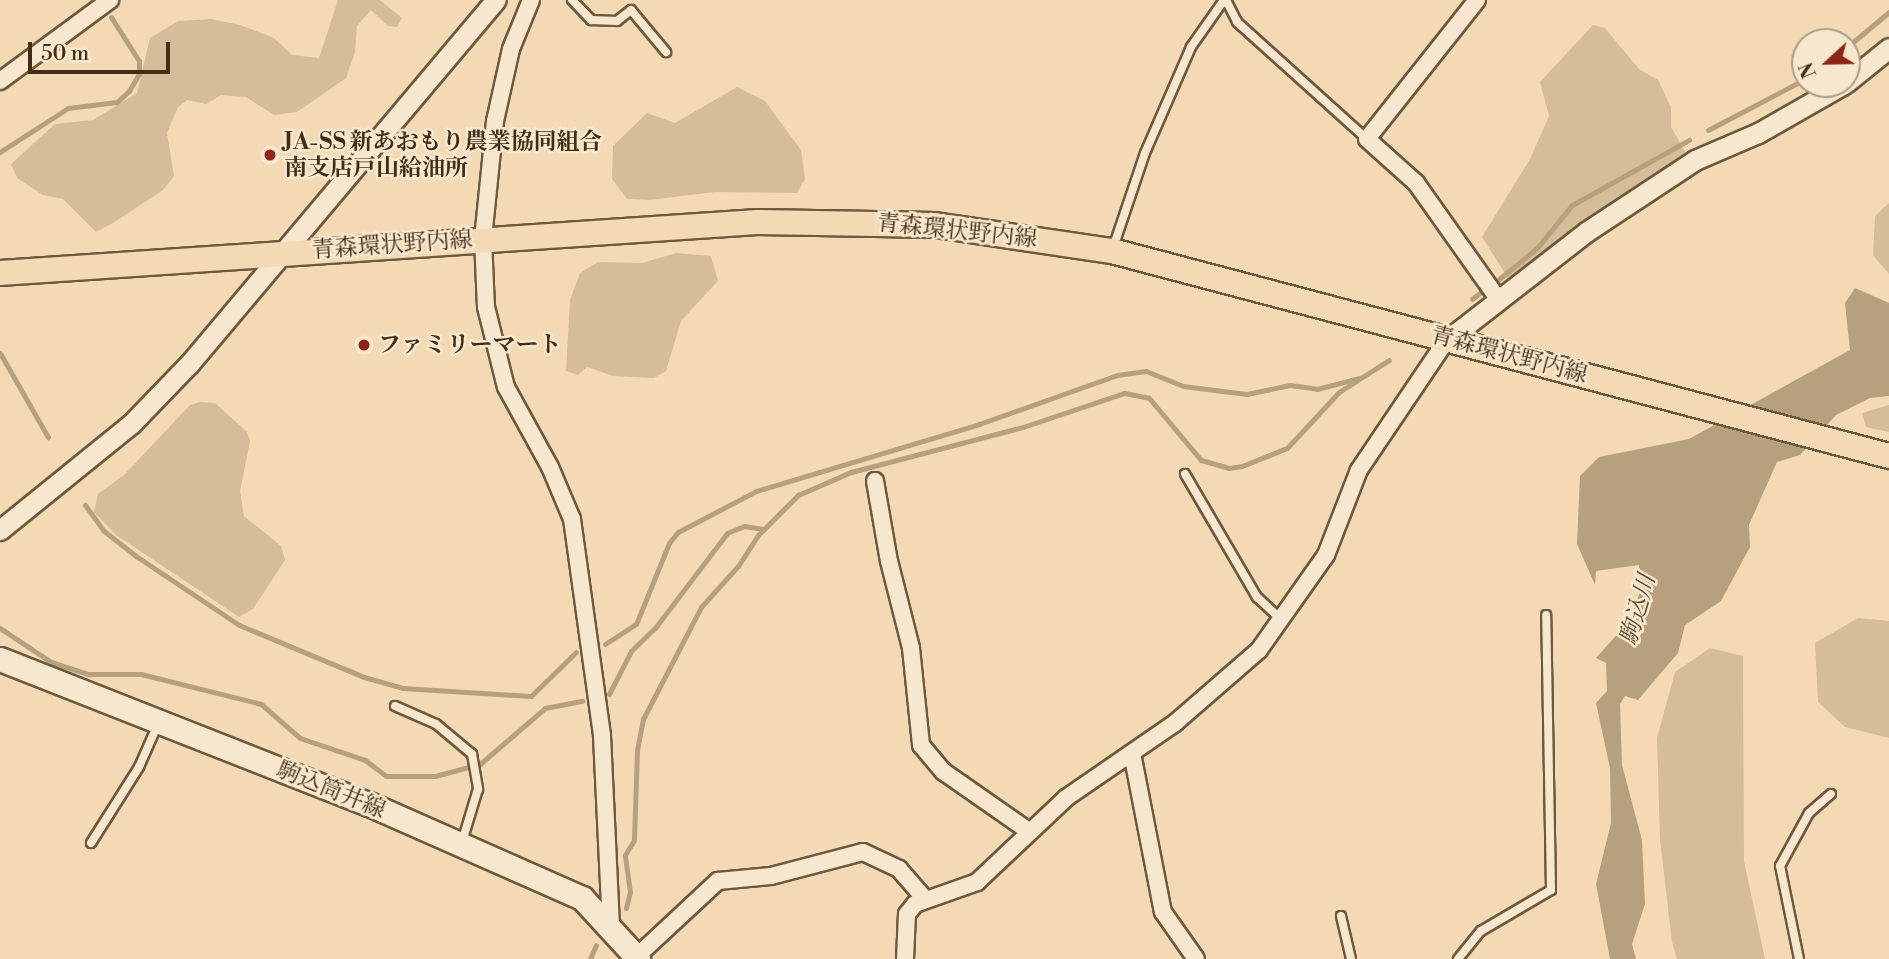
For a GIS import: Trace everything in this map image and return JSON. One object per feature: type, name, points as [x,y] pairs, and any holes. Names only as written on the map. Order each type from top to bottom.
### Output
[{"type":"main road","name":"青森環状野内線","points":[[0,273],[285,251],[757,222],[935,225],[1112,251],[1889,456]]},
{"type":"main road","name":"駒込筒井線","points":[[0,659],[461,844],[582,898],[637,958]]},
{"type":"street","points":[[0,81],[110,0]]},
{"type":"street","points":[[0,530],[131,424],[189,364],[495,0]]},
{"type":"street","points":[[531,0],[511,49],[495,121],[483,239],[486,307],[495,355],[506,387],[563,493],[581,570],[602,736],[611,927]]},
{"type":"street","points":[[1477,0],[1367,139],[1416,183],[1498,299]]},
{"type":"street","points":[[1861,71],[1889,48]]},
{"type":"street","points":[[905,959],[908,914],[925,899],[977,882],[1027,830],[1218,689],[1259,650],[1326,555],[1359,470],[1446,341],[1586,232],[1695,160],[1758,133],[1820,98]]},
{"type":"street","points":[[875,481],[889,561],[911,648],[921,745],[944,772],[1027,830]]},
{"type":"street","points":[[1132,753],[1163,912],[1196,959]]},
{"type":"street","points":[[637,958],[718,881],[771,876],[863,852],[899,869],[925,899]]},
{"type":"lane","points":[[572,0],[591,20],[617,21],[631,10],[666,52]]},
{"type":"lane","points":[[1112,251],[1145,153],[1191,47],[1225,0],[1237,22],[1367,139]]},
{"type":"lane","points":[[1185,474],[1257,597],[1281,619]]},
{"type":"lane","points":[[1458,959],[1481,931],[1551,890],[1546,615]]},
{"type":"lane","points":[[395,706],[436,724],[472,754],[478,772],[478,789],[461,844]]},
{"type":"lane","points":[[91,843],[139,767],[159,722]]},
{"type":"lane","points":[[1799,959],[1780,866],[1809,813],[1831,794]]},
{"type":"lane","points":[[1341,916],[1351,959]]},
{"type":"shaded area","points":[[338,0],[380,0],[402,18],[397,27],[388,26],[371,10],[357,26],[355,52],[346,78],[297,112],[274,115],[246,97],[221,95],[206,104],[187,100],[178,107],[167,133],[174,176],[163,190],[113,223],[96,232],[63,199],[43,195],[17,178],[11,164],[55,124],[93,120],[137,93],[150,38],[178,21],[211,19],[240,25],[274,38],[292,55],[319,58]]},
{"type":"shaded area","points":[[1593,25],[1605,28],[1639,69],[1658,80],[1671,107],[1671,127],[1686,153],[1508,278],[1482,237],[1530,159],[1549,116],[1540,82]]},
{"type":"shaded area","points":[[737,87],[765,101],[801,150],[805,179],[797,193],[715,192],[650,200],[627,199],[612,179],[613,146],[647,113],[675,123]]},
{"type":"shaded area","points":[[1889,203],[1889,274],[1873,255],[1875,216]]},
{"type":"shaded area","points":[[676,253],[711,256],[718,281],[681,321],[666,371],[654,378],[613,376],[587,367],[578,375],[566,371],[570,300],[580,273],[598,262],[642,263]]},
{"type":"shaded area","points":[[200,402],[215,403],[247,432],[250,441],[240,491],[244,516],[281,546],[285,560],[253,609],[239,617],[116,535],[94,512],[98,494],[124,475],[190,405]]},
{"type":"shaded area","points":[[1889,405],[1889,432],[1866,427],[1862,413]]},
{"type":"shaded area","points":[[1858,618],[1889,621],[1889,738],[1845,727],[1818,702],[1815,643]]},
{"type":"shaded area","points":[[1710,648],[1743,656],[1744,861],[1765,959],[1677,959],[1672,942],[1660,840],[1657,738],[1675,672]]},
{"type":"water","name":"駒込川","points":[[1855,288],[1889,303],[1889,396],[1870,398],[1836,415],[1800,455],[1777,462],[1749,525],[1750,547],[1721,601],[1685,625],[1678,653],[1638,700],[1625,696],[1620,704],[1622,765],[1642,840],[1645,904],[1632,944],[1636,959],[1610,959],[1596,884],[1611,823],[1610,768],[1596,703],[1607,691],[1606,663],[1596,658],[1630,620],[1640,592],[1639,565],[1596,571],[1595,585],[1577,544],[1580,476],[1599,457],[1689,439],[1850,350],[1845,303]]},
{"type":"waterway","points":[[1861,35],[1889,12]]},
{"type":"waterway","points":[[0,152],[68,108],[117,102],[129,91],[139,74],[139,61],[111,17]]},
{"type":"waterway","points":[[1708,130],[1791,86]]},
{"type":"waterway","points":[[1498,280],[1537,248],[1572,205],[1689,140]]},
{"type":"waterway","points":[[1472,299],[1481,292]]},
{"type":"waterway","points":[[0,353],[48,437]]},
{"type":"waterway","points":[[626,908],[630,892],[625,855],[634,840],[637,750],[643,719],[701,607],[738,566],[758,535],[798,495],[851,472],[1023,427],[1124,393],[1149,398],[1201,460],[1229,468],[1242,466],[1287,448],[1339,392],[1389,360]]},
{"type":"waterway","points":[[605,644],[636,624],[669,543],[678,532],[756,491],[979,424],[1117,375],[1146,371],[1183,386],[1247,394],[1290,385],[1317,389],[1359,378]]},
{"type":"waterway","points":[[85,505],[104,531],[136,556],[239,625],[364,677],[403,688],[531,696],[576,652]]},
{"type":"waterway","points":[[609,694],[631,651],[655,628],[727,533],[744,526],[764,529]]},
{"type":"waterway","points":[[0,628],[51,662],[89,674],[141,674],[261,704],[300,738],[365,760],[386,776],[435,776],[480,764],[545,708],[582,701]]},
{"type":"waterway","points":[[590,959],[596,945]]},
{"type":"place","name":"JA-SS 新あおもり農業協同組合 南支店戸山給油所","points":[[270,155]]},
{"type":"place","name":"ファミリーマート","points":[[364,345]]}]
